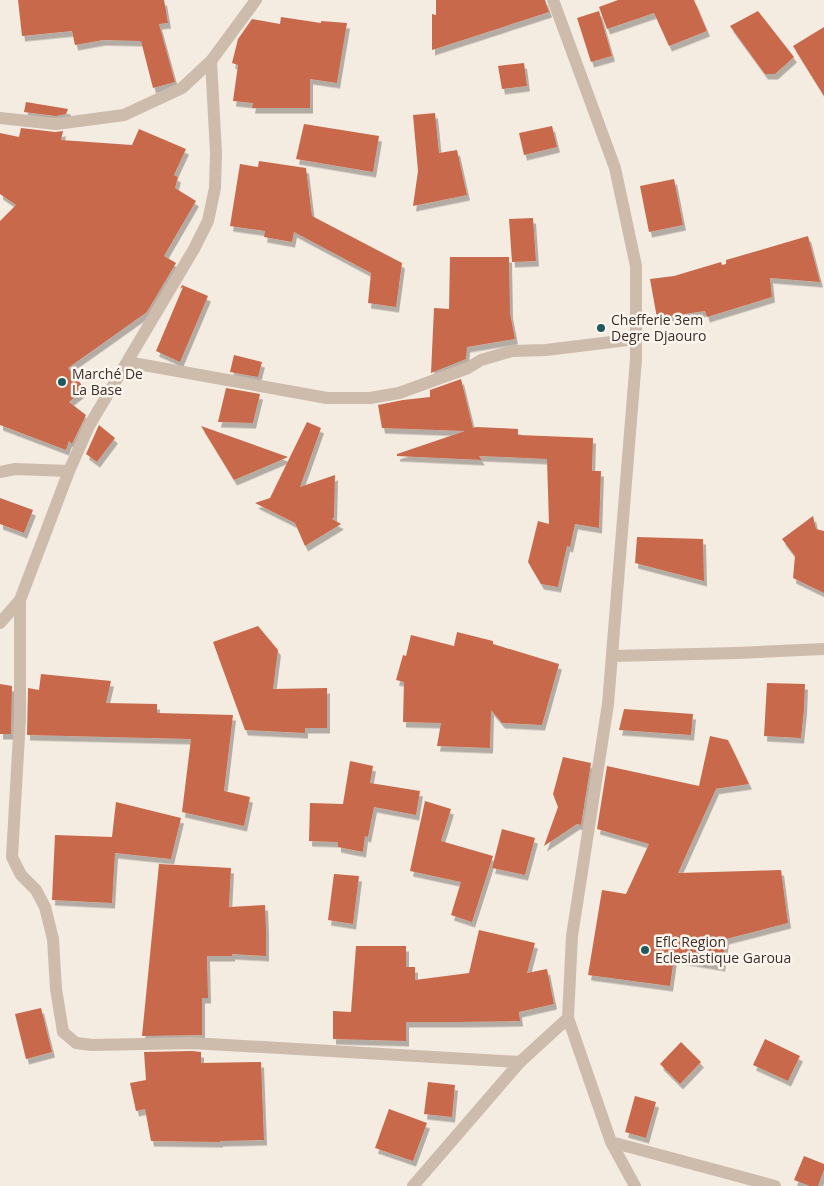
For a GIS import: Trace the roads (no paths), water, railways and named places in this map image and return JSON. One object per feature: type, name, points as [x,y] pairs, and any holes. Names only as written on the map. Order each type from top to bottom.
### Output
[{"type":"street","points":[[0,118],[56,124],[124,115],[182,88],[211,61],[256,0]]},
{"type":"street","points":[[553,0],[615,168],[636,266],[636,360],[608,704],[572,936],[568,1018],[612,1142],[635,1186]]},
{"type":"street","points":[[0,623],[20,600],[88,426],[194,249],[208,221],[215,188],[216,153],[211,61]]},
{"type":"street","points":[[127,362],[327,398],[370,398],[398,393],[468,368],[481,360],[512,351],[546,350],[636,339]]},
{"type":"street","points":[[0,472],[15,469],[69,471]]},
{"type":"street","points":[[20,600],[20,718],[12,857],[21,875],[36,890],[45,907],[53,939],[56,989],[63,1032],[76,1042],[92,1045],[192,1043],[520,1062]]},
{"type":"street","points":[[612,656],[738,653],[824,648]]},
{"type":"street","points":[[413,1186],[520,1062],[568,1018]]},
{"type":"street","points":[[612,1142],[775,1186]]},
{"type":"place","name":"Chefferie 3em Degre Djaouro","points":[[601,328]]},
{"type":"place","name":"Marché De La Base","points":[[62,382]]},
{"type":"place","name":"Eflc Region Eclesiastique Garoua","points":[[645,950]]}]
